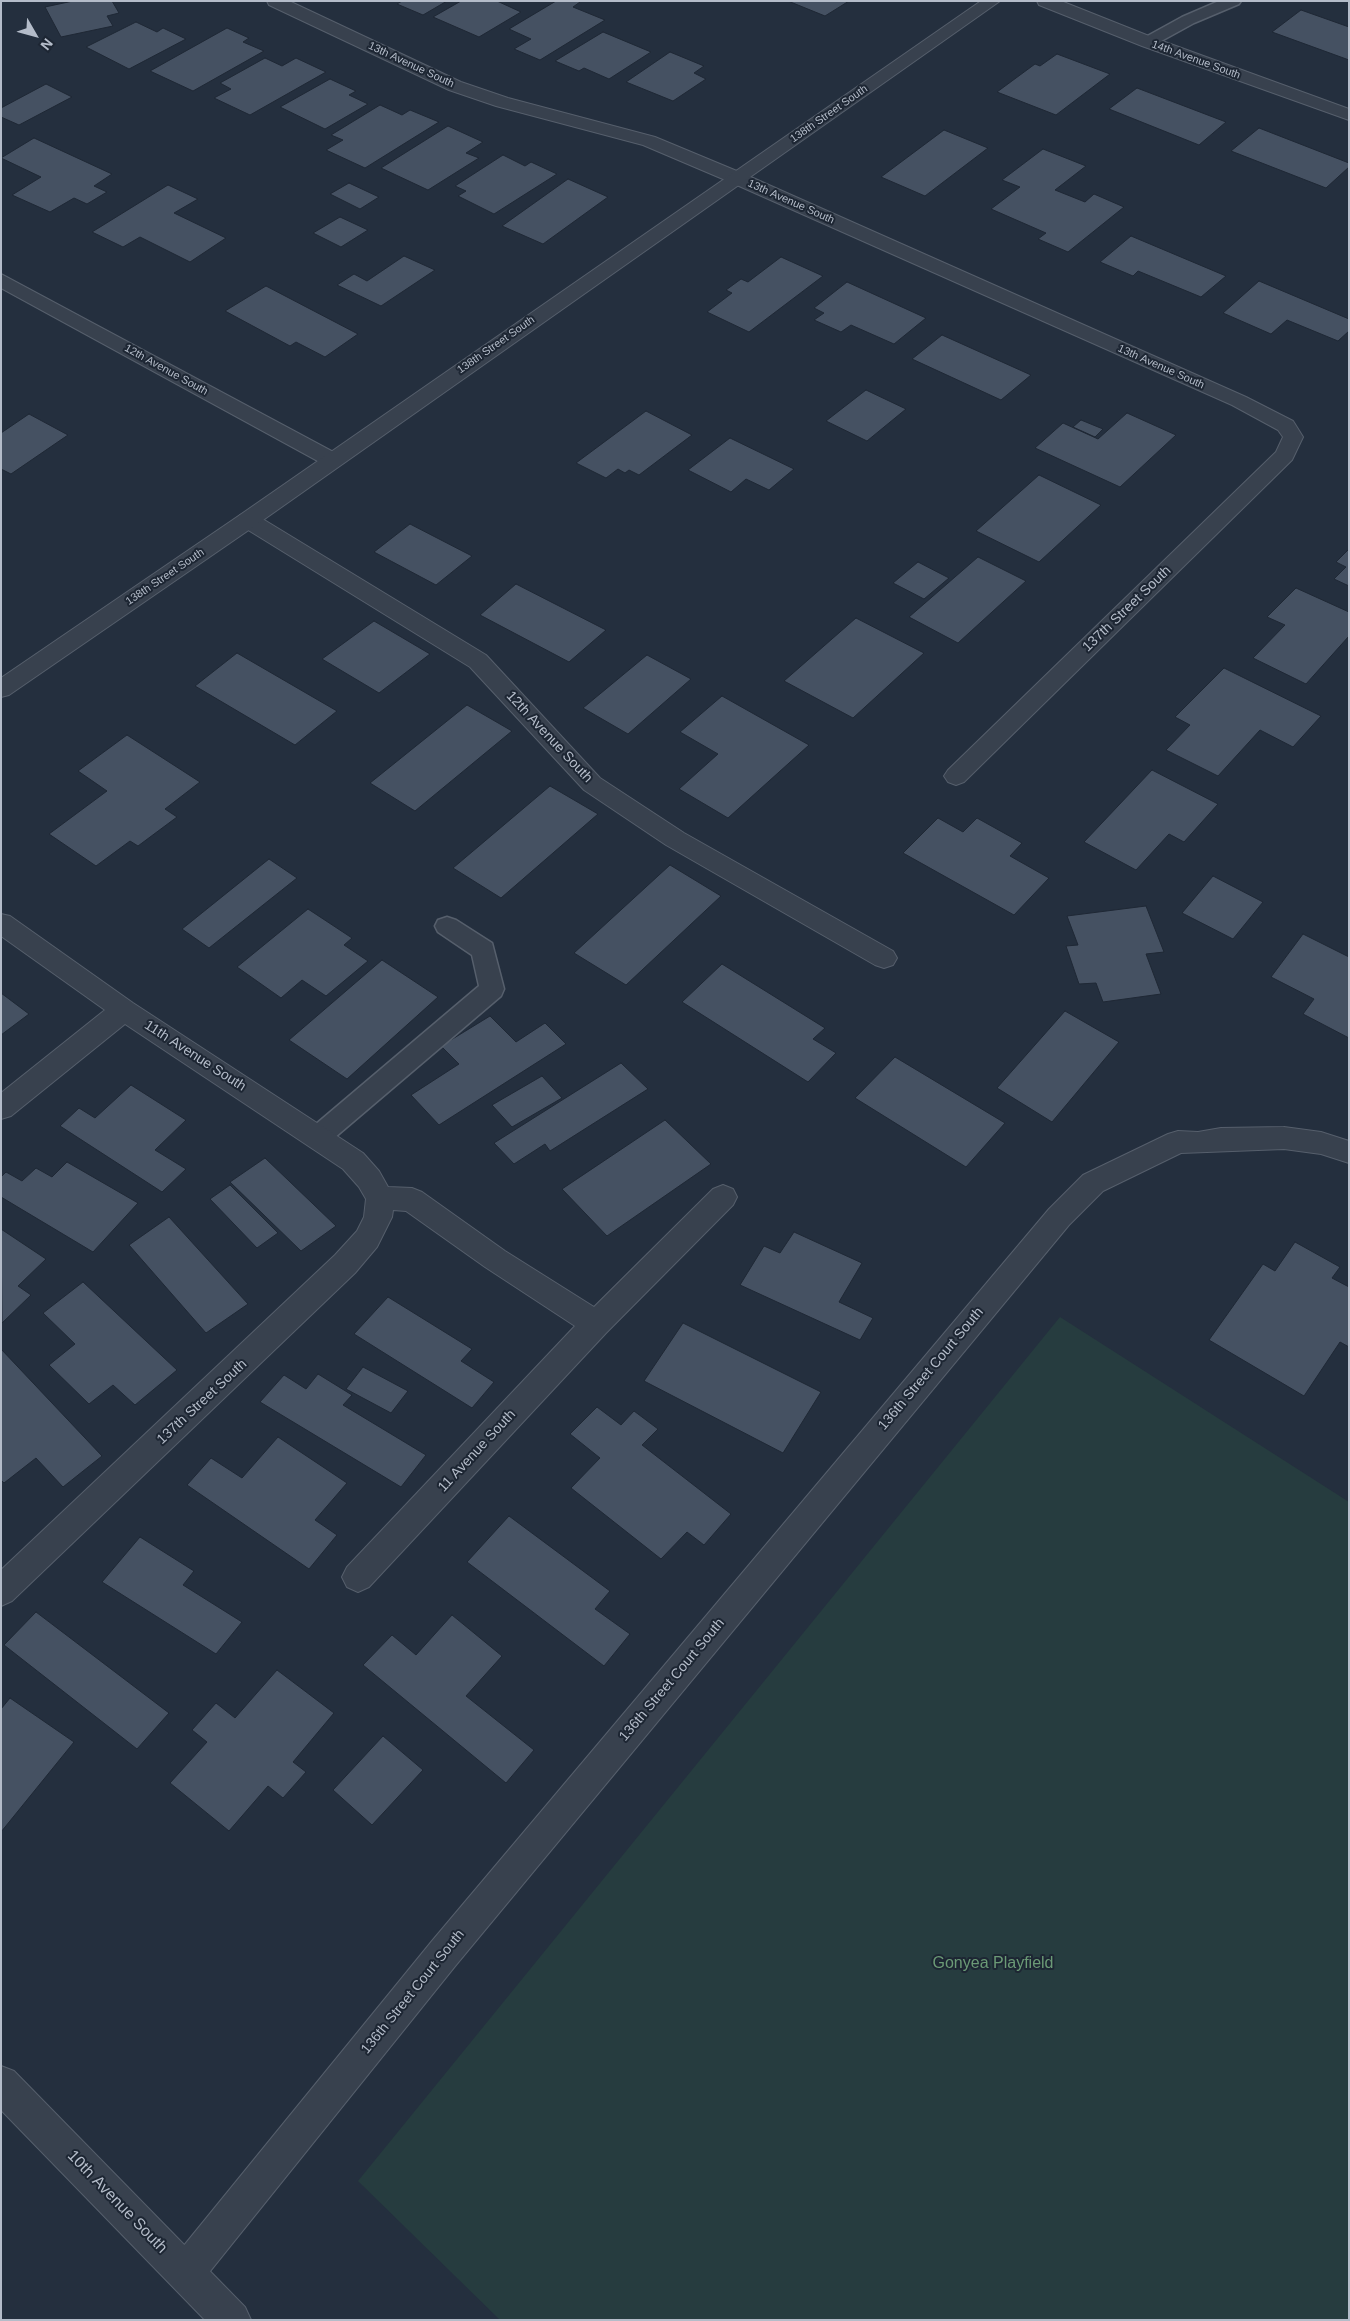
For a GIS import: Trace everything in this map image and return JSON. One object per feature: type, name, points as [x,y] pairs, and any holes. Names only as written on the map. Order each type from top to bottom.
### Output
[{"type":"street","name":"13th Avenue South","points":[[275,1],[455,86],[502,102],[649,142],[737,178],[966,282],[1239,401],[1286,426],[1293,437]]},
{"type":"street","name":"138th Street South","points":[[1,689],[248,520],[992,1]]},
{"type":"street","name":"14th Avenue South","points":[[1045,1],[1148,42],[1349,115]]},
{"type":"street","name":"12th Avenue South","points":[[1,280],[332,460]]},
{"type":"street","name":"137th Street South","points":[[956,776],[1285,455],[1293,437]]},
{"type":"street","name":"12th Avenue South","points":[[248,520],[478,661],[592,784],[674,839],[884,958]]},
{"type":"street","name":"11th Avenue South","points":[[1,923],[124,1010],[353,1161],[369,1179],[380,1198]]},
{"type":"street","points":[[1,1108],[124,1010]]},
{"type":"street","name":"136th Street Court South","points":[[186,2272],[444,1953],[1059,1217],[1093,1183],[1178,1142],[1284,1138],[1320,1143],[1349,1152]]},
{"type":"street","name":"11 Avenue South","points":[[358,1577],[596,1324],[723,1197]]},
{"type":"street","name":"137th Street South","points":[[1,1591],[345,1264],[368,1239],[378,1217],[380,1198]]},
{"type":"street","points":[[380,1198],[412,1200],[495,1259],[596,1324]]},
{"type":"street","name":"10th Avenue South","points":[[1,2084],[232,2320]]},
{"type":"lane","points":[[1148,42],[1188,20],[1234,1]]},
{"type":"lane","points":[[318,1137],[492,988],[483,950],[447,926]]},
{"type":"green space","name":"Gonyea Playfield","points":[[1060,1317],[1349,1502],[1349,2320],[500,2320],[358,2181]]},
{"type":"building","points":[[73,1],[112,1],[119,13],[107,16],[113,26],[61,37],[45,7]]},
{"type":"building","points":[[402,1],[447,1],[423,15],[397,4]]},
{"type":"building","points":[[461,1],[497,1],[521,12],[479,37],[433,17]]},
{"type":"building","points":[[556,1],[578,1],[580,2],[573,7],[605,20],[540,60],[514,49],[531,39],[509,29]]},
{"type":"building","points":[[788,1],[849,1],[825,16]]},
{"type":"building","points":[[1301,10],[1349,27],[1349,60],[1272,32]]},
{"type":"building","points":[[136,22],[157,32],[163,28],[186,39],[129,69],[86,47]]},
{"type":"building","points":[[227,28],[249,38],[243,42],[264,51],[193,91],[150,71]]},
{"type":"building","points":[[603,32],[651,52],[609,79],[584,68],[579,71],[555,61]]},
{"type":"building","points":[[670,52],[704,66],[694,73],[706,79],[673,101],[626,82]]},
{"type":"building","points":[[1057,54],[1110,74],[1056,115],[997,92],[1035,64],[1040,66]]},
{"type":"building","points":[[265,58],[282,66],[296,58],[326,72],[250,115],[214,98],[231,89],[220,83]]},
{"type":"building","points":[[330,79],[356,91],[349,95],[368,104],[325,129],[280,107]]},
{"type":"building","points":[[46,84],[72,97],[19,125],[1,117],[1,108]]},
{"type":"building","points":[[1137,88],[1226,122],[1199,145],[1109,109]]},
{"type":"building","points":[[380,105],[402,115],[410,110],[439,122],[365,168],[326,150],[343,140],[331,135]]},
{"type":"building","points":[[448,126],[483,142],[466,153],[479,158],[428,190],[381,168]]},
{"type":"building","points":[[1259,128],[1349,163],[1349,167],[1326,188],[1231,151]]},
{"type":"building","points":[[944,130],[988,148],[925,196],[881,177]]},
{"type":"building","points":[[34,138],[112,174],[94,186],[107,192],[87,204],[74,198],[50,212],[12,195],[41,177],[1,158]]},
{"type":"building","points":[[1043,149],[1086,166],[1055,190],[1085,202],[1094,194],[1124,207],[1068,252],[1038,239],[1046,233],[991,209],[1020,187],[1002,180]]},
{"type":"building","points":[[503,155],[525,166],[531,162],[557,174],[494,214],[458,196],[466,191],[455,186]]},
{"type":"building","points":[[568,179],[608,197],[543,244],[502,226]]},
{"type":"building","points":[[349,183],[379,197],[360,209],[330,194]]},
{"type":"building","points":[[168,185],[198,199],[174,213],[226,238],[190,262],[140,237],[123,247],[92,232]]},
{"type":"building","points":[[340,217],[368,230],[341,247],[313,233]]},
{"type":"building","points":[[1131,236],[1226,276],[1201,297],[1138,271],[1133,276],[1100,262]]},
{"type":"building","points":[[404,256],[435,270],[381,306],[337,285],[354,274],[367,281]]},
{"type":"building","points":[[781,257],[823,276],[749,332],[707,312],[732,293],[726,290],[741,279],[748,282]]},
{"type":"building","points":[[1259,281],[1349,319],[1349,331],[1338,341],[1287,320],[1271,334],[1223,313]]},
{"type":"building","points":[[847,282],[926,318],[894,344],[851,325],[841,332],[814,320],[824,313],[814,308]]},
{"type":"building","points":[[266,286],[358,334],[325,357],[296,342],[290,346],[225,311]]},
{"type":"building","points":[[942,335],[1031,375],[1001,400],[912,359]]},
{"type":"building","points":[[866,390],[906,409],[867,441],[826,421]]},
{"type":"building","points":[[646,411],[692,435],[639,475],[629,470],[625,473],[618,469],[606,478],[576,463]]},
{"type":"building","points":[[1127,413],[1176,435],[1120,487],[1035,448],[1063,423],[1098,439]]},
{"type":"building","points":[[29,414],[68,435],[11,474],[1,469],[1,433]]},
{"type":"building","points":[[1081,420],[1103,429],[1095,437],[1073,427]]},
{"type":"building","points":[[730,438],[794,469],[769,490],[746,479],[731,492],[688,470]]},
{"type":"building","points":[[1039,475],[1101,505],[1039,562],[976,531]]},
{"type":"building","points":[[410,524],[472,556],[436,585],[374,552]]},
{"type":"building","points":[[1349,549],[1349,586],[1334,579],[1346,567],[1336,562]]},
{"type":"building","points":[[978,557],[1026,581],[958,643],[909,617]]},
{"type":"building","points":[[918,562],[949,578],[924,599],[893,583]]},
{"type":"building","points":[[516,584],[606,630],[569,662],[480,615]]},
{"type":"building","points":[[1296,588],[1349,612],[1349,636],[1306,684],[1253,658],[1285,625],[1267,617]]},
{"type":"building","points":[[856,618],[924,653],[853,718],[784,681]]},
{"type":"building","points":[[374,621],[430,654],[379,693],[322,659]]},
{"type":"building","points":[[237,653],[337,711],[295,745],[195,686]]},
{"type":"building","points":[[647,655],[691,679],[628,734],[583,708]]},
{"type":"building","points":[[1224,668],[1321,716],[1293,747],[1260,730],[1218,776],[1166,750],[1190,725],[1175,717]]},
{"type":"building","points":[[722,696],[809,745],[728,818],[679,789],[718,754],[680,732]]},
{"type":"building","points":[[467,705],[512,731],[415,811],[370,783]]},
{"type":"building","points":[[127,735],[200,782],[165,809],[177,817],[138,846],[130,841],[96,866],[49,834],[107,791],[78,771]]},
{"type":"building","points":[[1152,770],[1218,804],[1184,842],[1169,834],[1136,870],[1084,842]]},
{"type":"building","points":[[550,786],[598,814],[501,898],[453,868]]},
{"type":"building","points":[[938,818],[963,832],[977,818],[1022,843],[1010,856],[1049,878],[1014,915],[903,853]]},
{"type":"building","points":[[269,859],[297,878],[209,948],[182,929]]},
{"type":"building","points":[[670,865],[721,896],[626,985],[574,953]]},
{"type":"building","points":[[1213,876],[1263,902],[1233,939],[1182,913]]},
{"type":"building","points":[[1146,906],[1164,952],[1146,954],[1161,994],[1103,1002],[1096,983],[1079,984],[1066,946],[1078,945],[1067,916]]},
{"type":"building","points":[[308,909],[352,938],[344,945],[368,961],[326,996],[302,980],[281,998],[237,967]]},
{"type":"building","points":[[1303,934],[1349,957],[1349,1038],[1303,1014],[1314,999],[1271,977]]},
{"type":"building","points":[[382,960],[438,997],[347,1079],[289,1040]]},
{"type":"building","points":[[722,964],[825,1028],[813,1039],[836,1053],[808,1082],[682,1002]]},
{"type":"building","points":[[1,993],[29,1014],[1,1035]]},
{"type":"building","points":[[1065,1011],[1119,1042],[1052,1122],[997,1088]]},
{"type":"building","points":[[490,1016],[516,1042],[545,1023],[566,1044],[439,1125],[411,1095],[459,1064],[441,1046]]},
{"type":"building","points":[[895,1057],[1005,1123],[966,1167],[855,1098]]},
{"type":"building","points":[[621,1063],[648,1089],[550,1151],[545,1144],[514,1164],[494,1143]]},
{"type":"building","points":[[542,1076],[562,1098],[512,1127],[492,1105]]},
{"type":"building","points":[[131,1085],[186,1120],[155,1150],[186,1169],[162,1192],[60,1126],[79,1108],[95,1118]]},
{"type":"building","points":[[665,1120],[711,1164],[607,1236],[562,1189]]},
{"type":"building","points":[[265,1158],[336,1226],[301,1251],[230,1182]]},
{"type":"building","points":[[67,1162],[138,1203],[93,1252],[1,1197],[1,1177],[6,1172],[22,1181],[36,1168],[52,1177]]},
{"type":"building","points":[[230,1185],[278,1233],[257,1248],[210,1199]]},
{"type":"building","points":[[169,1217],[248,1304],[206,1333],[129,1245]]},
{"type":"building","points":[[1,1229],[46,1259],[18,1286],[31,1295],[2,1323]]},
{"type":"building","points":[[794,1232],[862,1263],[839,1302],[873,1318],[860,1340],[740,1285],[764,1246],[780,1253]]},
{"type":"building","points":[[1295,1242],[1340,1267],[1332,1278],[1349,1287],[1349,1347],[1340,1342],[1304,1396],[1209,1340],[1263,1264],[1275,1271]]},
{"type":"building","points":[[83,1282],[177,1370],[135,1405],[113,1385],[89,1404],[49,1365],[75,1344],[43,1313]]},
{"type":"building","points":[[388,1297],[472,1349],[461,1361],[494,1382],[472,1408],[354,1334]]},
{"type":"building","points":[[683,1323],[821,1392],[783,1453],[644,1381]]},
{"type":"building","points":[[1,1349],[102,1456],[63,1487],[36,1458],[4,1483],[1,1480]]},
{"type":"building","points":[[363,1367],[408,1391],[391,1413],[346,1389]]},
{"type":"building","points":[[318,1374],[352,1395],[343,1405],[426,1455],[401,1487],[260,1402],[284,1375],[306,1389]]},
{"type":"building","points":[[597,1407],[621,1425],[634,1411],[658,1429],[642,1445],[731,1514],[704,1545],[687,1532],[661,1559],[571,1488],[600,1458],[570,1434]]},
{"type":"building","points":[[278,1437],[347,1483],[315,1520],[337,1535],[309,1569],[187,1485],[211,1458],[242,1478]]},
{"type":"building","points":[[509,1516],[610,1591],[595,1609],[630,1634],[604,1666],[467,1562]]},
{"type":"building","points":[[140,1537],[194,1571],[183,1585],[242,1622],[216,1654],[102,1582]]},
{"type":"building","points":[[36,1612],[169,1713],[137,1749],[4,1645]]},
{"type":"building","points":[[452,1615],[502,1656],[466,1696],[534,1750],[506,1783],[363,1665],[392,1635],[416,1655]]},
{"type":"building","points":[[277,1670],[334,1713],[293,1762],[306,1772],[283,1798],[268,1786],[229,1831],[170,1783],[207,1742],[192,1730],[216,1703],[235,1718]]},
{"type":"building","points":[[10,1698],[74,1742],[1,1832],[1,1709]]},
{"type":"building","points":[[383,1736],[423,1770],[372,1825],[333,1790]]}]
